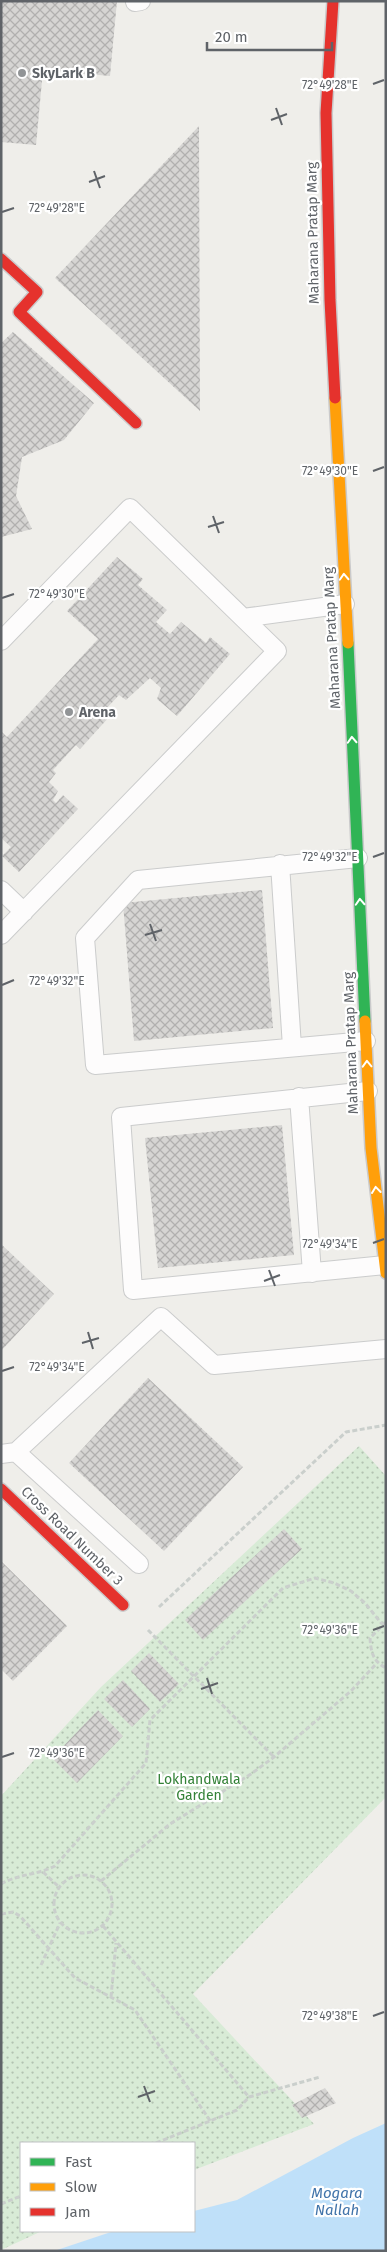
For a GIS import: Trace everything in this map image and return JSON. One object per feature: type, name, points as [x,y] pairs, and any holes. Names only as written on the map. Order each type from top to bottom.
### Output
[{"type":"main road","name":"Maharana Pratap Marg","points":[[333,1],[326,113],[330,300],[371,1148],[385,1269]]},
{"type":"main road","points":[[1,259],[36,292],[19,312],[136,423]]},
{"type":"main road","points":[[371,1148],[386,1146]]},
{"type":"main road","name":"Cross Road Number 3","points":[[1,1489],[123,1605]]},
{"type":"lane","points":[[136,2],[141,1]]},
{"type":"lane","points":[[1,641],[130,508],[277,651],[1,935]]},
{"type":"lane","points":[[243,618],[345,604]]},
{"type":"lane","points":[[358,858],[280,864],[138,880],[85,938],[95,1065],[366,1041]]},
{"type":"lane","points":[[280,864],[292,1047]]},
{"type":"lane","points":[[1,890],[24,912]]},
{"type":"lane","points":[[368,1091],[121,1117],[133,1290],[312,1273],[385,1269]]},
{"type":"lane","points":[[299,1097],[312,1273]]},
{"type":"lane","points":[[139,1564],[8,1453],[161,1318],[214,1365],[386,1349]]},
{"type":"path","points":[[153,1612],[346,1432],[386,1425]]},
{"type":"path","points":[[1,1884],[13,1878],[43,1872],[55,1866],[146,1763],[150,1720],[284,1588],[300,1581],[315,1578],[334,1583],[350,1591],[365,1603],[382,1624]]},
{"type":"path","points":[[123,1605],[274,1757]]},
{"type":"path","points":[[386,1622],[370,1638],[371,1652],[377,1663],[386,1668]]},
{"type":"path","points":[[101,1881],[170,1824],[251,1774],[274,1757],[351,1691],[377,1663]]},
{"type":"path","points":[[43,1872],[59,1887]]},
{"type":"path","points":[[79,1875],[91,1875],[101,1881],[107,1886],[112,1896],[113,1907],[109,1920],[92,1932],[81,1934],[68,1930],[60,1923],[54,1906],[55,1896],[59,1887],[70,1878],[79,1875]]},
{"type":"path","points":[[1,1914],[13,1912],[20,1916],[50,1947],[75,1978],[135,2010],[211,2122]]},
{"type":"path","points":[[41,1965],[60,1923]]},
{"type":"path","points":[[103,1926],[249,2097]]},
{"type":"path","points":[[111,1997],[116,1942]]},
{"type":"path","points":[[159,2142],[237,2110],[249,2097],[320,2077]]},
{"type":"path","points":[[1,2204],[20,2196]]},
{"type":"green space","name":"Lokhandwala Garden","points":[[359,1446],[386,1476],[386,1797],[193,1994],[314,2124],[195,2170],[195,2142],[20,2142],[20,2232],[40,2232],[1,2250],[1,1796],[101,1687]]},
{"type":"water","name":"Mogara Nallah","points":[[386,2123],[386,2251],[54,2251],[111,2232],[195,2232],[195,2211],[237,2200],[353,2138]]},
{"type":"building","name":"SkyLark B","points":[[1,1],[117,1],[110,76],[43,70],[36,145],[1,142]]},
{"type":"building","points":[[199,126],[200,411],[55,278]]},
{"type":"building","points":[[13,332],[94,403],[64,440],[22,457],[16,496],[32,529],[1,537],[1,343]]},
{"type":"building","name":"Arena","points":[[117,557],[143,579],[138,585],[167,610],[156,622],[170,634],[181,622],[206,643],[210,637],[230,654],[177,716],[157,699],[161,688],[150,678],[126,700],[119,695],[106,709],[111,715],[80,749],[76,745],[53,770],[56,773],[49,782],[58,791],[53,800],[56,803],[63,795],[78,809],[19,872],[2,856],[11,847],[1,838],[1,731],[7,737],[98,639],[67,611]]},
{"type":"building","points":[[262,890],[273,1028],[134,1041],[123,903]]},
{"type":"building","points":[[282,1125],[294,1255],[158,1268],[145,1138]]},
{"type":"building","points":[[1,1244],[54,1294],[1,1351]]},
{"type":"building","points":[[148,1378],[243,1467],[164,1551],[69,1463]]},
{"type":"building","points":[[284,1529],[302,1549],[203,1640],[185,1620]]},
{"type":"building","points":[[1,1561],[67,1626],[13,1681],[1,1669]]},
{"type":"building","points":[[149,1653],[179,1684],[160,1702],[131,1671]]},
{"type":"building","points":[[123,1680],[150,1709],[132,1727],[104,1699]]},
{"type":"building","points":[[98,1710],[123,1736],[77,1783],[52,1758]]},
{"type":"building","points":[[325,2088],[336,2103],[302,2118],[292,2105]]},
{"type":"traffic: fast","points":[[348,643],[365,1021]]},
{"type":"traffic: slow","points":[[335,398],[348,643]]},
{"type":"traffic: slow","points":[[365,1021],[371,1148],[386,1273]]},
{"type":"traffic: jam","points":[[333,1],[326,113],[330,300],[335,398]]},
{"type":"traffic: jam","points":[[1,259],[37,292],[19,312],[136,423]]},
{"type":"traffic: jam","points":[[1,1489],[123,1605]]},
{"type":"place","name":"SkyLark B","points":[[22,73]]},
{"type":"place","name":"Arena","points":[[69,712]]}]
